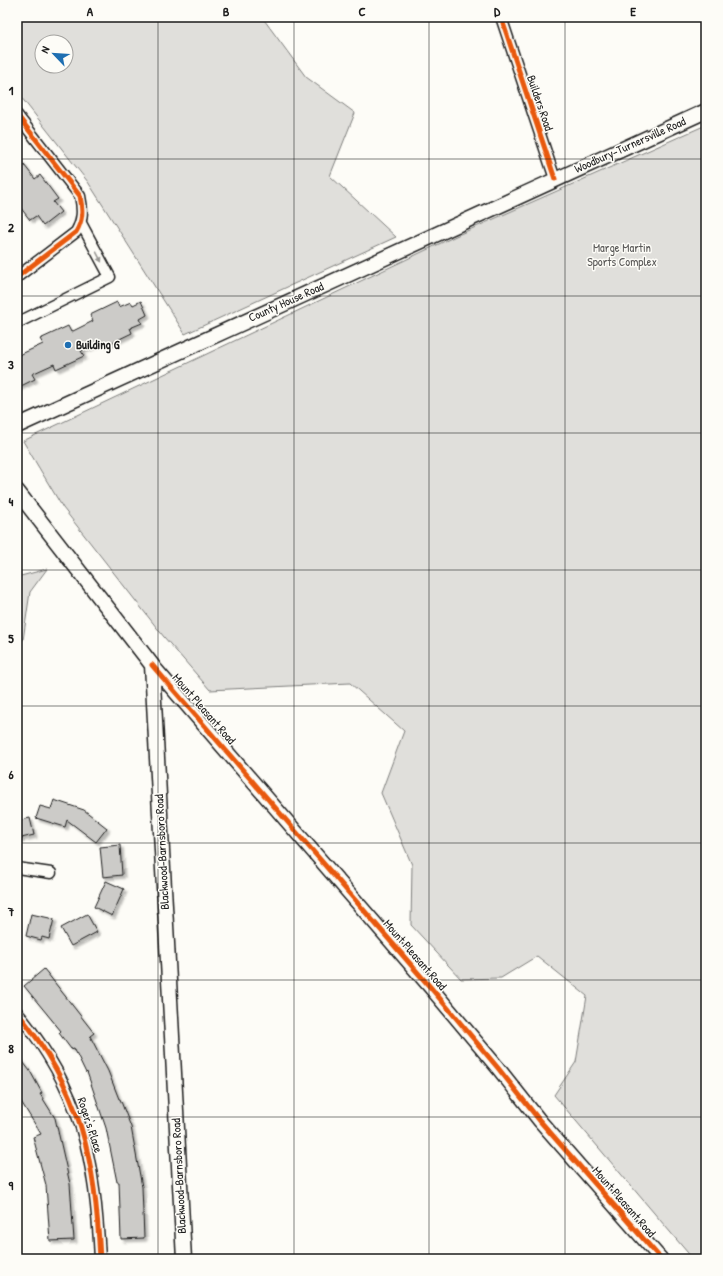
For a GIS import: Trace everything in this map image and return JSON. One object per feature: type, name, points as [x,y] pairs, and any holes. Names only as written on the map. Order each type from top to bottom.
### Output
[{"type":"main road","name":"Woodbury-Turnersville Road","points":[[555,179],[706,111]]},
{"type":"main road","name":"County House Road","points":[[17,426],[555,179]]},
{"type":"main road","points":[[17,491],[152,664]]},
{"type":"main road","name":"Blackwood-Barnsboro Road","points":[[152,664],[184,1259]]},
{"type":"street","name":"Builders Road","points":[[500,17],[555,179]]},
{"type":"street","points":[[17,115],[80,196],[82,212],[81,223],[76,232],[17,277]]},
{"type":"street","points":[[17,323],[110,277],[81,223]]},
{"type":"street","name":"Mount Pleasant Road","points":[[152,664],[498,1068],[540,1121],[661,1259]]},
{"type":"street","points":[[17,868],[51,873]]},
{"type":"street","name":"Roger's Place","points":[[17,1012],[54,1063],[71,1098],[84,1134],[95,1189],[100,1259]]},
{"type":"green space","points":[[17,17],[262,17],[306,77],[355,113],[330,176],[396,237],[185,334],[88,182],[17,92]]},
{"type":"green space","name":"Marge Martin Sports Complex","points":[[706,125],[706,1259],[693,1259],[554,1095],[576,1062],[587,996],[537,956],[501,978],[461,979],[411,925],[412,865],[381,793],[404,731],[350,683],[210,690],[164,637],[63,508],[23,441],[460,234]]},
{"type":"green space","points":[[47,569],[30,592],[23,640],[17,643],[17,577]]},
{"type":"building","points":[[17,156],[35,179],[40,175],[58,199],[53,202],[61,212],[43,226],[36,216],[30,220],[17,203]]},
{"type":"building","name":"Building G","points":[[141,301],[147,315],[140,319],[142,323],[130,328],[132,333],[105,346],[103,341],[81,351],[84,356],[56,369],[54,364],[32,374],[35,379],[17,388],[17,356],[43,344],[40,339],[68,326],[71,332],[93,321],[90,315],[117,302],[119,307],[131,302],[133,305]]},
{"type":"building","points":[[54,800],[84,810],[107,828],[96,842],[67,820],[65,827],[36,818],[40,806],[51,809]]},
{"type":"building","points":[[30,818],[34,835],[17,839],[17,821]]},
{"type":"building","points":[[120,845],[122,875],[103,877],[100,847]]},
{"type":"building","points":[[106,881],[124,889],[112,916],[94,907]]},
{"type":"building","points":[[31,914],[54,919],[49,939],[42,937],[41,940],[26,936]]},
{"type":"building","points":[[87,914],[97,932],[71,946],[61,928]]},
{"type":"building","points":[[44,969],[94,1033],[90,1036],[108,1071],[131,1127],[142,1187],[144,1238],[121,1239],[119,1182],[117,1182],[106,1128],[87,1072],[86,1073],[74,1048],[71,1049],[59,1033],[61,1031],[24,986]]},
{"type":"building","points":[[17,1054],[30,1071],[42,1093],[40,1094],[55,1118],[70,1184],[74,1240],[50,1241],[46,1185],[33,1137],[41,1134],[17,1095]]},
{"type":"cycle path","points":[[501,17],[555,179]]},
{"type":"cycle path","points":[[17,115],[80,196],[82,206],[81,219],[76,232],[17,277]]},
{"type":"cycle path","points":[[152,665],[431,988],[540,1121],[661,1259]]},
{"type":"cycle path","points":[[17,1012],[39,1041],[57,1070],[71,1099],[81,1128],[89,1158],[94,1189],[100,1259]]},
{"type":"place","name":"Building G","points":[[68,345]]}]
